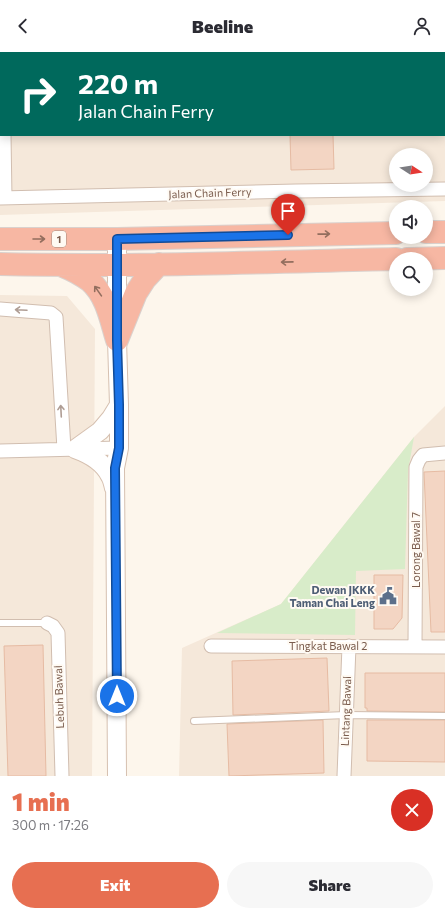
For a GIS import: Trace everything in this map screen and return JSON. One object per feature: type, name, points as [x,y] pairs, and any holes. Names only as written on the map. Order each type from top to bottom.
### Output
[{"type":"highway","name":"1","points":[[0,239],[117,239],[389,233]]},
{"type":"highway","points":[[0,264],[63,266],[389,259]]},
{"type":"highway","points":[[433,260],[443,260]]},
{"type":"highway","points":[[117,340],[136,293],[145,280],[160,264]]},
{"type":"highway","points":[[63,266],[77,272],[91,282],[100,293],[108,309],[117,340]]},
{"type":"main road","points":[[117,239],[117,340],[119,405],[119,448],[115,468],[117,776]]},
{"type":"main road","points":[[69,449],[86,442],[100,431],[111,418],[119,405]]},
{"type":"main road","points":[[119,448],[126,469],[127,776]]},
{"type":"main road","points":[[69,449],[87,454],[104,466],[110,476],[116,492]]},
{"type":"street","points":[[2,198],[4,136]]},
{"type":"street","name":"Jalan Chain Ferry","points":[[2,198],[445,188]]},
{"type":"street","points":[[0,309],[51,313],[56,317],[69,449]]},
{"type":"street","points":[[0,451],[119,448]]},
{"type":"street","name":"Lorong Bawal 7","points":[[415,647],[416,467],[423,455],[445,453]]},
{"type":"street","name":"Lebuh Bawal","points":[[47,623],[53,626],[58,633],[62,776]]},
{"type":"street","name":"Tingkat Bawal 2","points":[[211,646],[445,647]]},
{"type":"street","name":"Lintang Bawal","points":[[344,776],[349,646]]},
{"type":"lane","points":[[0,623],[47,623]]},
{"type":"lane","points":[[194,721],[346,715],[445,716]]},
{"type":"shaded area","points":[[0,136],[445,136],[445,201],[389,200],[389,203],[0,215]]},
{"type":"shaded area","points":[[0,295],[67,296],[95,329],[92,776],[0,776]]},
{"type":"shaded area","points":[[445,406],[445,776],[179,776],[182,648],[281,604],[414,437]]},
{"type":"green space","points":[[414,437],[408,471],[405,569],[356,571],[355,635],[217,633],[281,604]]},
{"type":"building","points":[[290,136],[333,136],[334,169],[291,170]]},
{"type":"building","points":[[445,471],[445,632],[431,632],[424,472]]},
{"type":"building","name":"Dewan JKKK Taman Chai Leng","points":[[374,575],[403,575],[402,618],[393,629],[374,629]]},
{"type":"building","points":[[43,645],[46,776],[8,776],[4,646]]},
{"type":"building","points":[[327,658],[329,711],[233,715],[232,661]]},
{"type":"building","points":[[365,673],[445,673],[445,712],[367,711],[367,708],[365,708]]},
{"type":"building","points":[[323,720],[324,773],[229,776],[227,724]]},
{"type":"building","points":[[367,720],[445,720],[445,762],[367,761]]},
{"type":"place","name":"Dewan JKKK Taman Chai Leng","points":[[388,596]]},
{"type":"route","points":[[117,696],[115,468],[119,448],[117,239],[288,235]]}]
